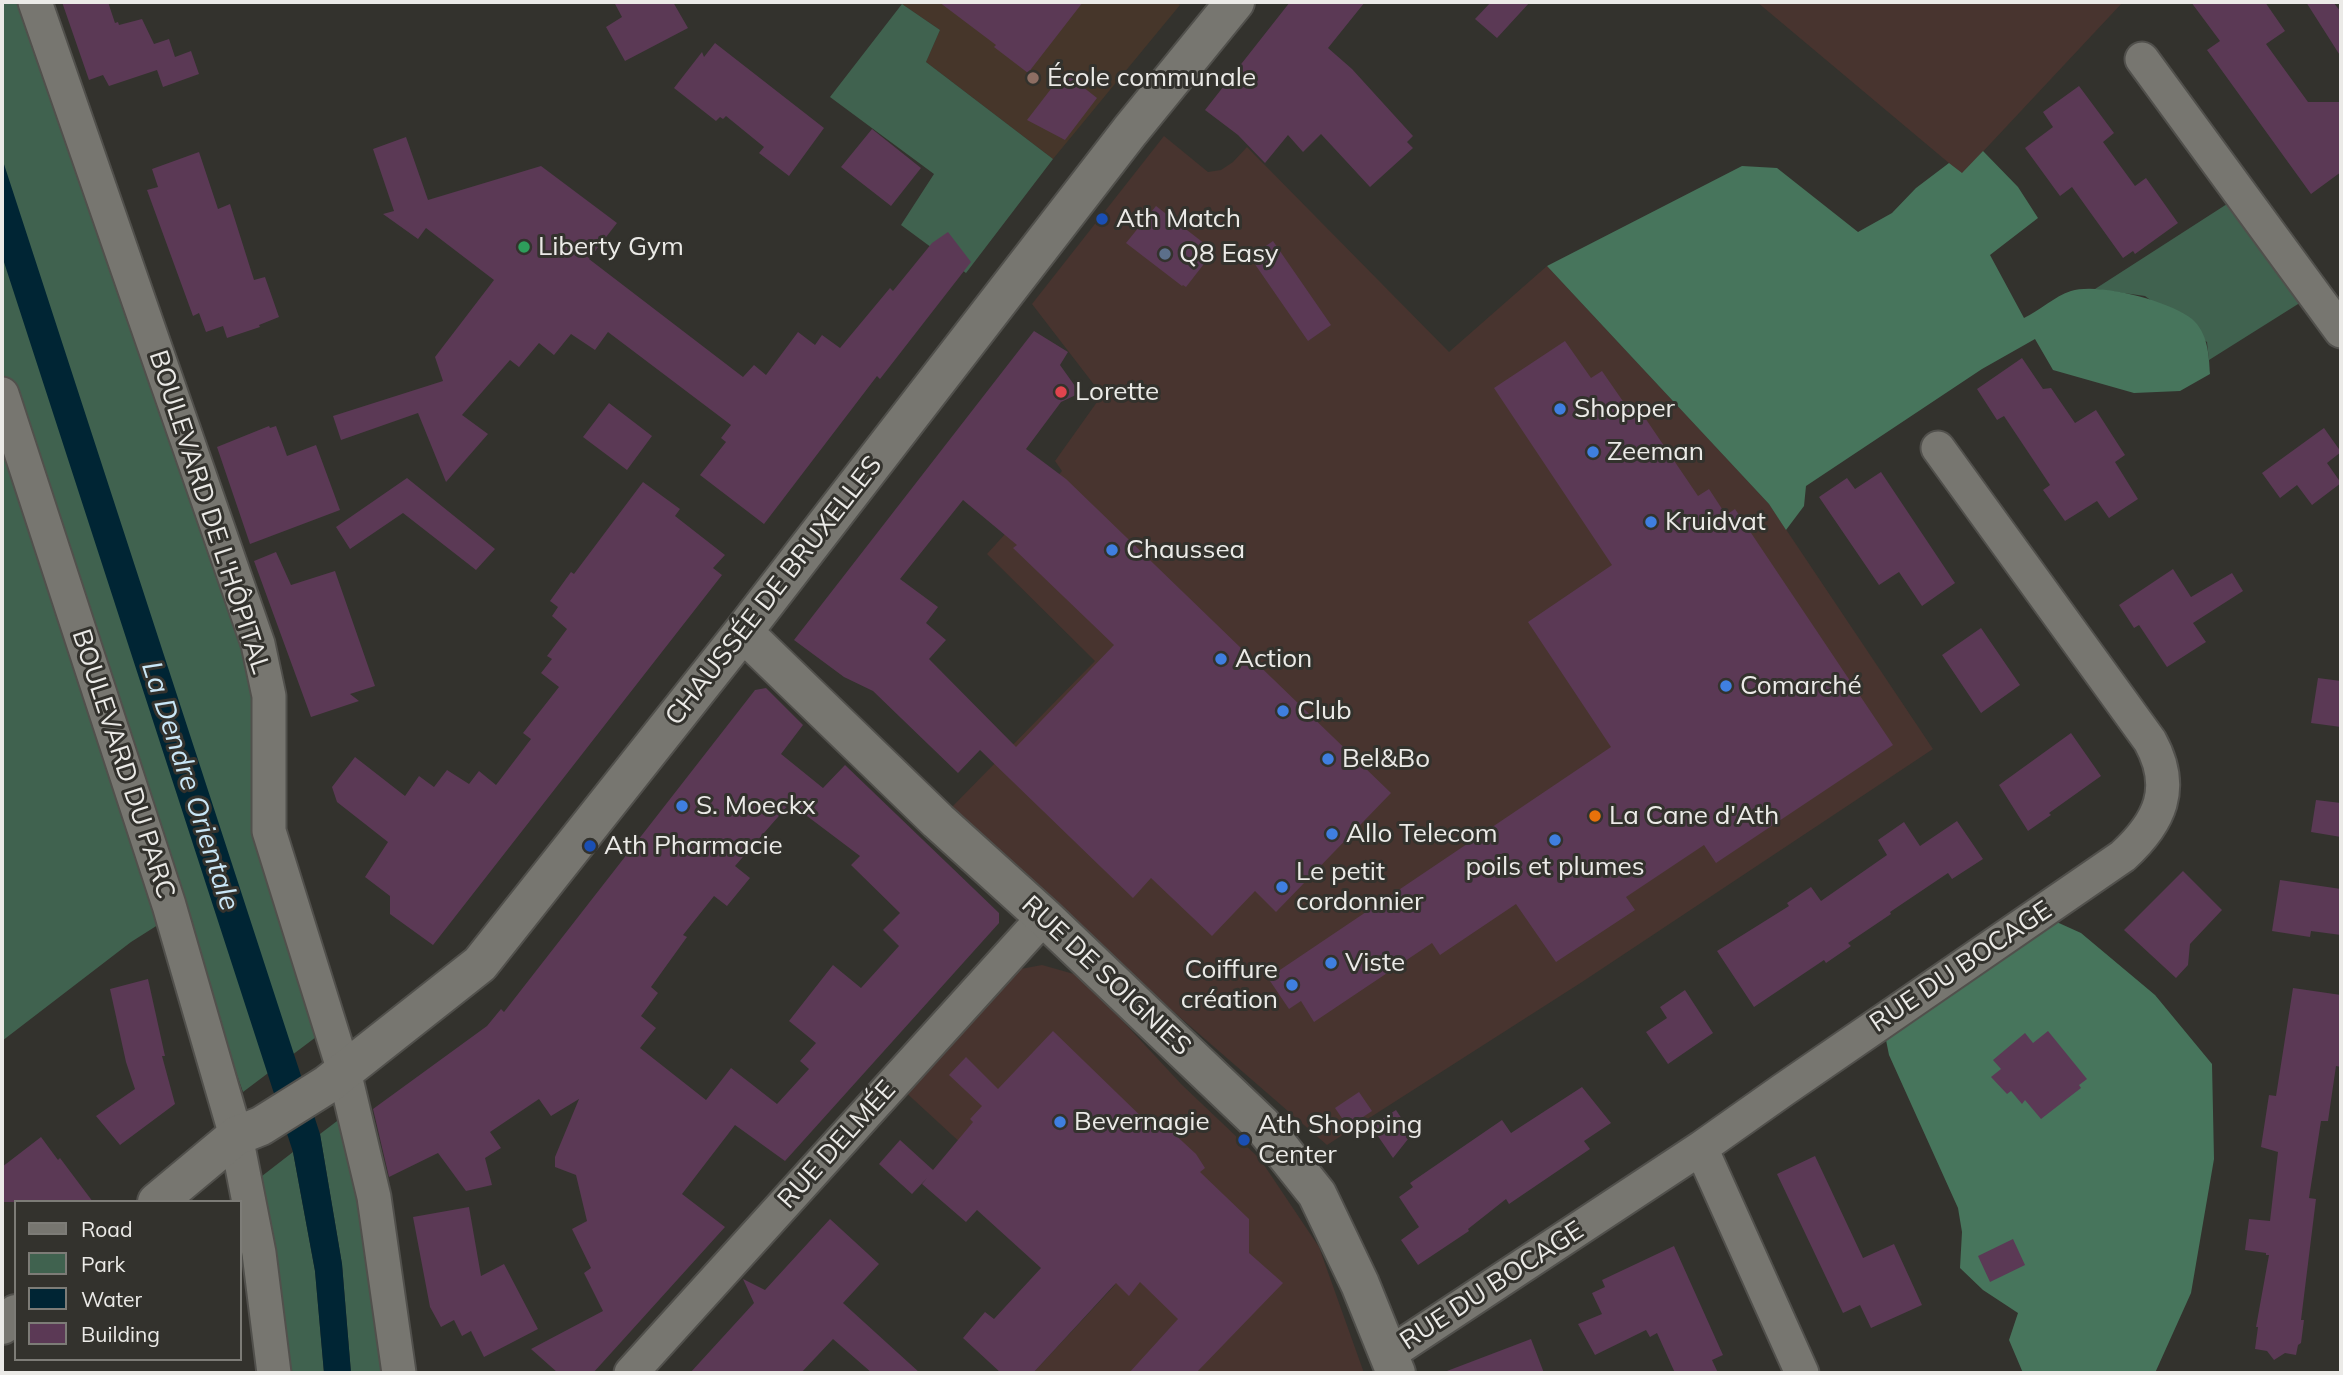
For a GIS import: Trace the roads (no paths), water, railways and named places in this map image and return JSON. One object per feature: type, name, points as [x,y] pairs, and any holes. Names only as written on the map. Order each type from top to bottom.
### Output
[{"type":"street","name":"BOULEVARD DE L'HÔPITAL","points":[[36,2],[258,644],[269,696],[270,831],[336,1078],[374,1197],[399,1373]]},
{"type":"street","name":"CHAUSSÉE DE BRUXELLES","points":[[160,1200],[248,1131],[336,1078],[481,964],[743,632],[1130,131],[1235,2]]},
{"type":"street","points":[[2142,59],[2341,331]]},
{"type":"street","name":"BOULEVARD DU PARC","points":[[3,400],[169,905],[248,1131],[274,1373]]},
{"type":"street","name":"RUE DU BOCAGE","points":[[1393,1364],[1783,1090],[2123,856],[2140,841],[2155,820],[2162,799],[2163,777],[2158,756],[2150,741],[1938,448]]},
{"type":"street","name":"RUE DE SOIGNIES","points":[[743,632],[938,821],[1044,917],[1262,1125],[1317,1194],[1360,1283],[1393,1364]]},
{"type":"street","name":"RUE DELMÉE","points":[[631,1373],[1044,917]]},
{"type":"street","points":[[1701,1148],[1802,1373]]},
{"type":"water","name":"La Dendre Orientale","points":[[2,158],[320,1134],[342,1264],[351,1373],[324,1373],[315,1271],[293,1152],[2,256]]},
{"type":"place","name":"École communale","points":[[1033,78]]},
{"type":"place","name":"Ath Match","points":[[1102,219]]},
{"type":"place","name":"Liberty Gym","points":[[524,247]]},
{"type":"place","name":"Q8 Easy","points":[[1165,254]]},
{"type":"place","name":"Lorette","points":[[1061,392]]},
{"type":"place","name":"Shopper","points":[[1560,409]]},
{"type":"place","name":"Zeeman","points":[[1593,452]]},
{"type":"place","name":"Kruidvat","points":[[1651,522]]},
{"type":"place","name":"Chaussea","points":[[1112,550]]},
{"type":"place","name":"Action","points":[[1221,659]]},
{"type":"place","name":"Comarché","points":[[1726,686]]},
{"type":"place","name":"Club","points":[[1283,711]]},
{"type":"place","name":"Bel&Bo","points":[[1328,759]]},
{"type":"place","name":"S. Moeckx","points":[[682,806]]},
{"type":"place","name":"La Cane d'Ath","points":[[1595,816]]},
{"type":"place","name":"Allo Telecom","points":[[1332,834]]},
{"type":"place","name":"poils et plumes","points":[[1555,840]]},
{"type":"place","name":"Ath Pharmacie","points":[[590,846]]},
{"type":"place","name":"Le petit cordonnier","points":[[1282,887]]},
{"type":"place","name":"Viste","points":[[1331,963]]},
{"type":"place","name":"Coiffure création","points":[[1292,985]]},
{"type":"place","name":"Bevernagie","points":[[1060,1122]]},
{"type":"place","name":"Ath Shopping Center","points":[[1244,1140]]}]
